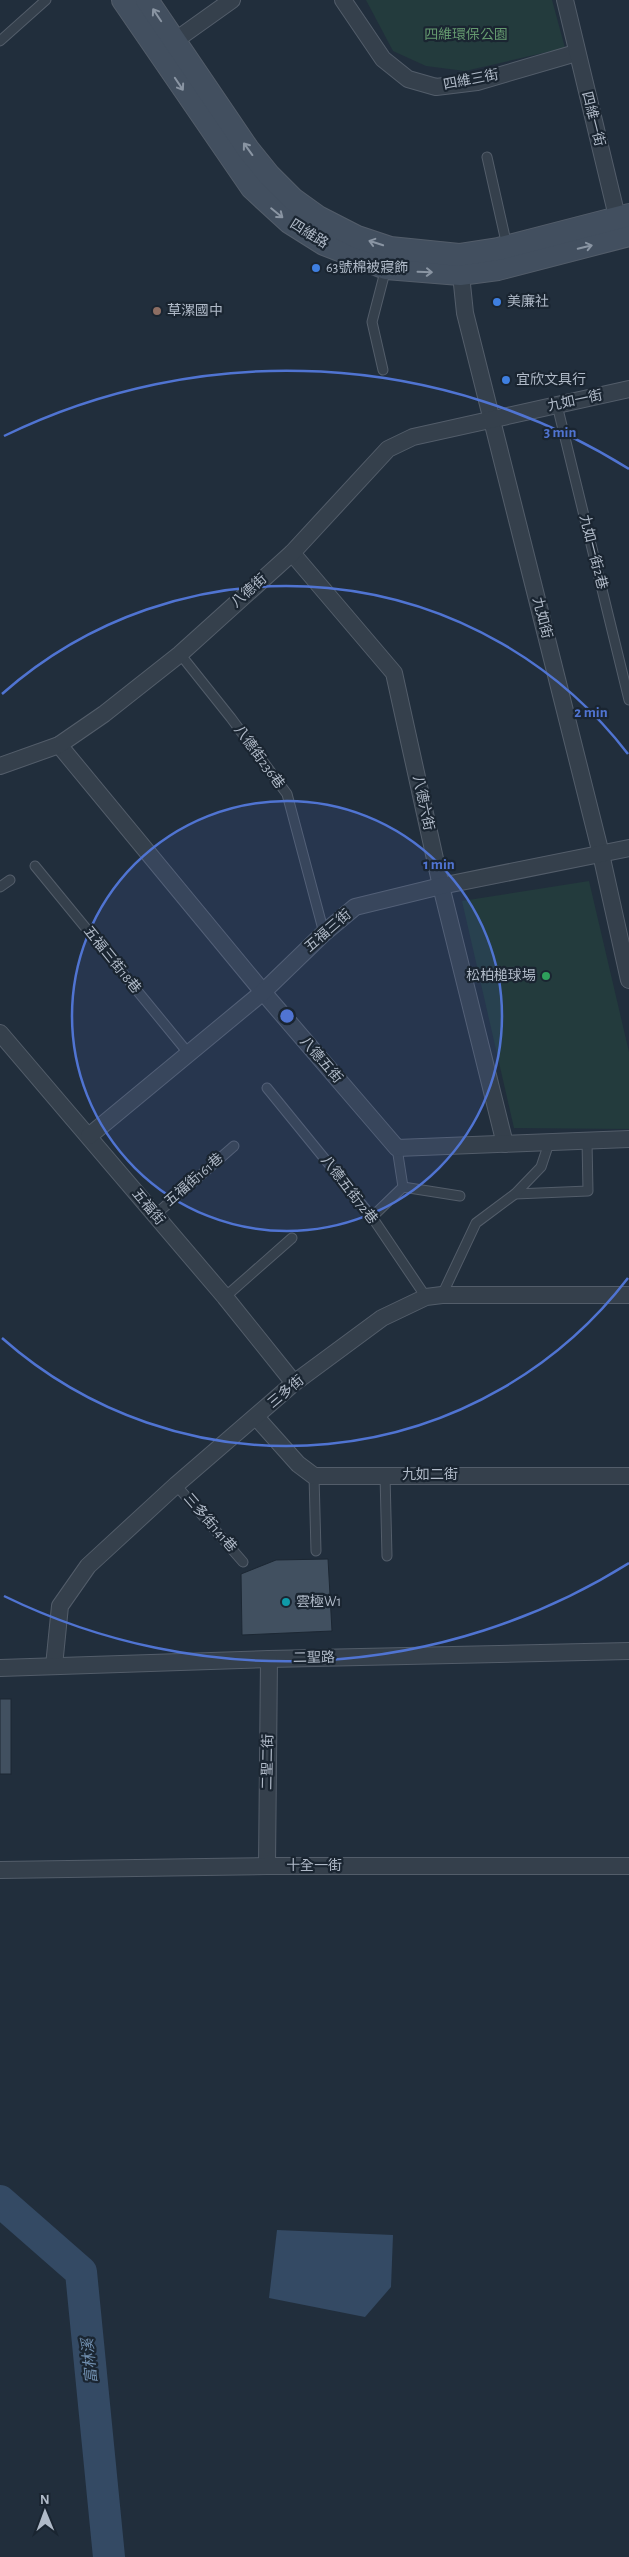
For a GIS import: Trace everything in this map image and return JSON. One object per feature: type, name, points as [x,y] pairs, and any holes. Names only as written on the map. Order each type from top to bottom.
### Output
[{"type":"street","name":"四維路","points":[[123,0],[166,46],[268,176],[292,199],[318,217],[357,237],[390,248],[460,264],[498,268],[625,226]]},
{"type":"street","name":"四維路","points":[[147,0],[166,46],[236,169],[270,207],[289,222],[324,244],[386,268],[460,264],[507,247],[625,226]]},
{"type":"street","points":[[166,46],[232,0]]},
{"type":"street","name":"四維三街","points":[[343,0],[383,60],[408,79],[436,87],[477,82],[576,53]]},
{"type":"street","name":"四維一街","points":[[565,0],[576,53],[625,226]]},
{"type":"street","name":"九如街","points":[[460,264],[465,313],[601,854],[629,980]]},
{"type":"street","name":"九如一街","points":[[492,418],[629,389]]},
{"type":"street","name":"八德街","points":[[0,766],[59,745],[104,714],[180,654],[292,552],[388,449],[413,437],[492,418]]},
{"type":"street","name":"八德六街","points":[[292,552],[394,672],[441,886],[504,1144]]},
{"type":"street","name":"八德五街","points":[[59,745],[263,992],[397,1148]]},
{"type":"street","name":"五福三街","points":[[89,1136],[263,992],[324,933],[355,908],[441,886],[629,848]]},
{"type":"street","name":"五福街","points":[[2,1042],[89,1136],[225,1297],[294,1383]]},
{"type":"street","points":[[397,1148],[629,1139]]},
{"type":"street","name":"三多街","points":[[54,1666],[60,1606],[88,1566],[176,1485],[294,1383],[382,1318],[434,1296],[629,1295]]},
{"type":"street","points":[[256,1417],[298,1464],[314,1476]]},
{"type":"street","name":"九如二街","points":[[314,1476],[629,1476]]},
{"type":"street","name":"二聖路","points":[[0,1668],[269,1659],[629,1652]]},
{"type":"street","name":"二聖二街","points":[[267,1866],[269,1659]]},
{"type":"street","name":"十全一街","points":[[0,1870],[267,1866],[629,1866]]},
{"type":"lane","points":[[0,41],[46,0]]},
{"type":"lane","points":[[486,157],[507,247]]},
{"type":"lane","points":[[383,370],[372,322],[386,268]]},
{"type":"lane","name":"九如一街2巷","points":[[557,405],[629,700]]},
{"type":"lane","name":"八德街236巷","points":[[180,654],[231,718],[287,794],[324,933]]},
{"type":"lane","name":"五福三街18巷","points":[[35,866],[190,1054]]},
{"type":"lane","points":[[0,887],[10,880]]},
{"type":"lane","name":"八德五街72巷","points":[[266,1088],[434,1296]]},
{"type":"lane","points":[[515,1194],[588,1191],[587,1141]]},
{"type":"lane","points":[[434,1296],[476,1223],[515,1194],[541,1167],[549,1142]]},
{"type":"lane","name":"五福街161巷","points":[[155,1215],[234,1146]]},
{"type":"lane","points":[[397,1148],[403,1187]]},
{"type":"lane","points":[[372,1217],[403,1187]]},
{"type":"lane","points":[[403,1187],[460,1196]]},
{"type":"lane","points":[[225,1297],[292,1238]]},
{"type":"lane","points":[[385,1475],[387,1556]]},
{"type":"lane","points":[[314,1476],[316,1551]]},
{"type":"lane","name":"三多街141巷","points":[[176,1485],[243,1562]]},
{"type":"green space","name":"四維環保公園","points":[[366,0],[552,0],[565,48],[465,71],[426,66],[393,51]]},
{"type":"green space","name":"松柏槌球場","points":[[589,881],[629,1052],[629,1129],[514,1128],[462,901]]},
{"type":"water","points":[[277,2230],[393,2235],[391,2287],[365,2317],[269,2298]]},
{"type":"building","name":"雲極W1","points":[[328,1559],[332,1631],[242,1635],[241,1574],[276,1560]]},
{"type":"building","points":[[0,1699],[11,1699],[11,1774],[0,1774]]},
{"type":"waterway","name":"富林溪","points":[[0,2201],[81,2272],[109,2557]]},
{"type":"place","name":"63號棉被寢飾","points":[[316,268]]},
{"type":"place","name":"美廉社","points":[[497,302]]},
{"type":"place","name":"草漯國中","points":[[157,311]]},
{"type":"place","name":"宜欣文具行","points":[[506,380]]},
{"type":"place","name":"松柏槌球場","points":[[546,976]]},
{"type":"place","name":"雲極W1","points":[[286,1602]]}]
